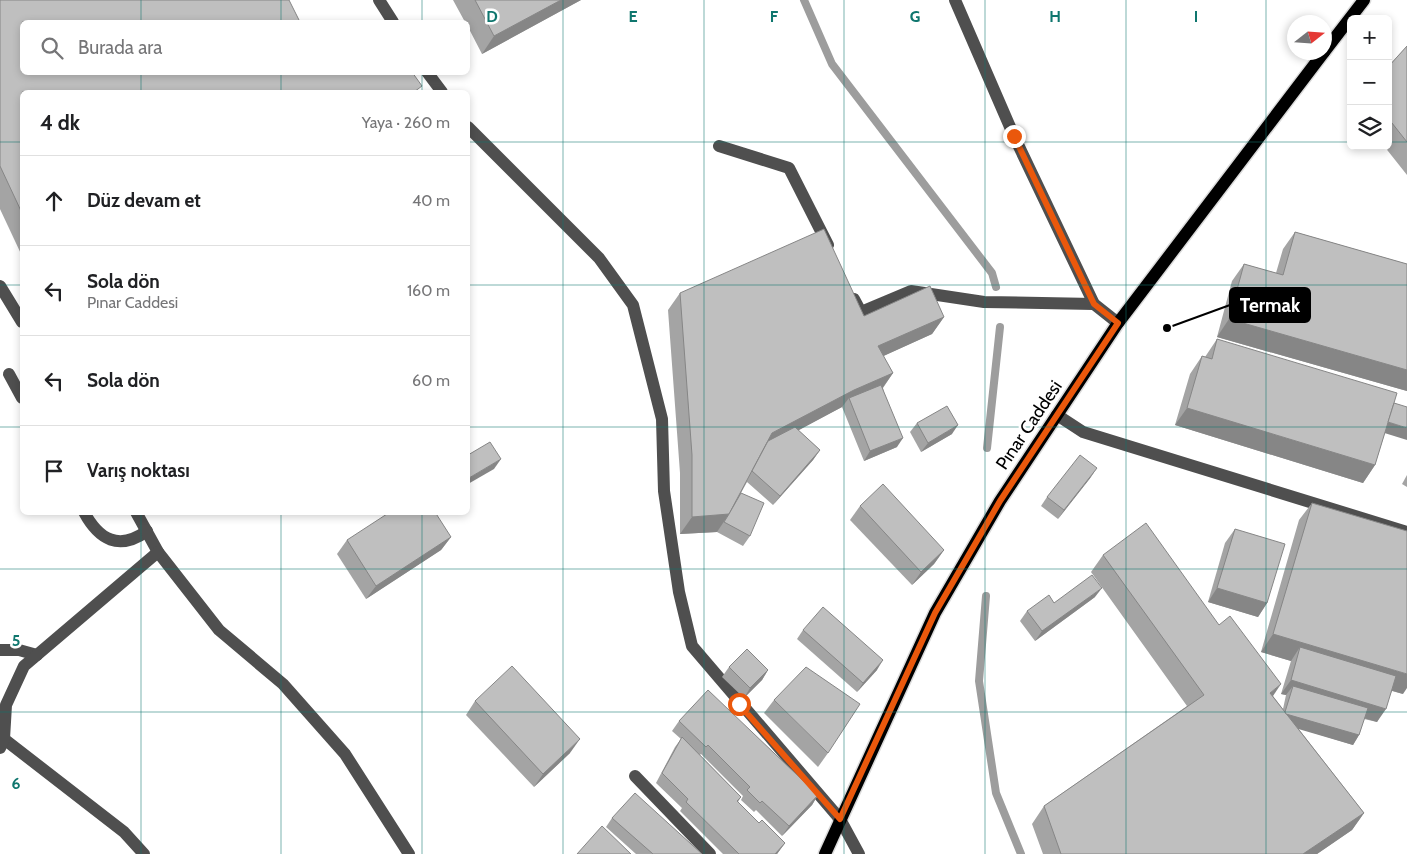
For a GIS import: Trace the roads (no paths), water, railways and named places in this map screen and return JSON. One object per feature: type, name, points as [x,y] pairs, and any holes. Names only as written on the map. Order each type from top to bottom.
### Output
[{"type":"main road","name":"Pınar Caddesi","points":[[1332,42],[1364,0]]},
{"type":"main road","name":"Pınar Caddesi","points":[[825,854],[935,613],[1000,501],[1118,323],[1318,60]]},
{"type":"street","points":[[379,0],[393,20]]},
{"type":"street","points":[[955,0],[1014,136],[1094,304],[1118,323]]},
{"type":"street","points":[[429,75],[440,90]]},
{"type":"street","points":[[470,129],[599,258],[632,305],[662,418],[664,491],[679,592],[692,646],[840,819],[859,854]]},
{"type":"street","points":[[719,146],[789,168],[836,261]]},
{"type":"street","points":[[0,286],[20,319]]},
{"type":"street","points":[[848,286],[861,312],[911,291],[984,302],[1094,304]]},
{"type":"street","points":[[9,374],[20,394]]},
{"type":"street","points":[[1057,414],[1083,432],[1407,532]]},
{"type":"street","points":[[86,515],[92,527],[100,535],[111,540],[130,540],[147,532]]},
{"type":"street","points":[[138,515],[158,552],[219,630],[283,684],[345,754],[409,854]]},
{"type":"street","points":[[144,854],[124,832],[2,744],[6,705],[24,666],[158,552]]},
{"type":"street","points":[[0,650],[19,650],[37,655]]},
{"type":"street","points":[[635,776],[710,854]]},
{"type":"waterway","points":[[804,0],[832,64],[992,273],[996,287]]},
{"type":"waterway","points":[[987,448],[1000,327]]},
{"type":"waterway","points":[[986,596],[979,681],[996,793],[1021,854]]},
{"type":"place","name":"Termak","points":[[1167,328]]}]
